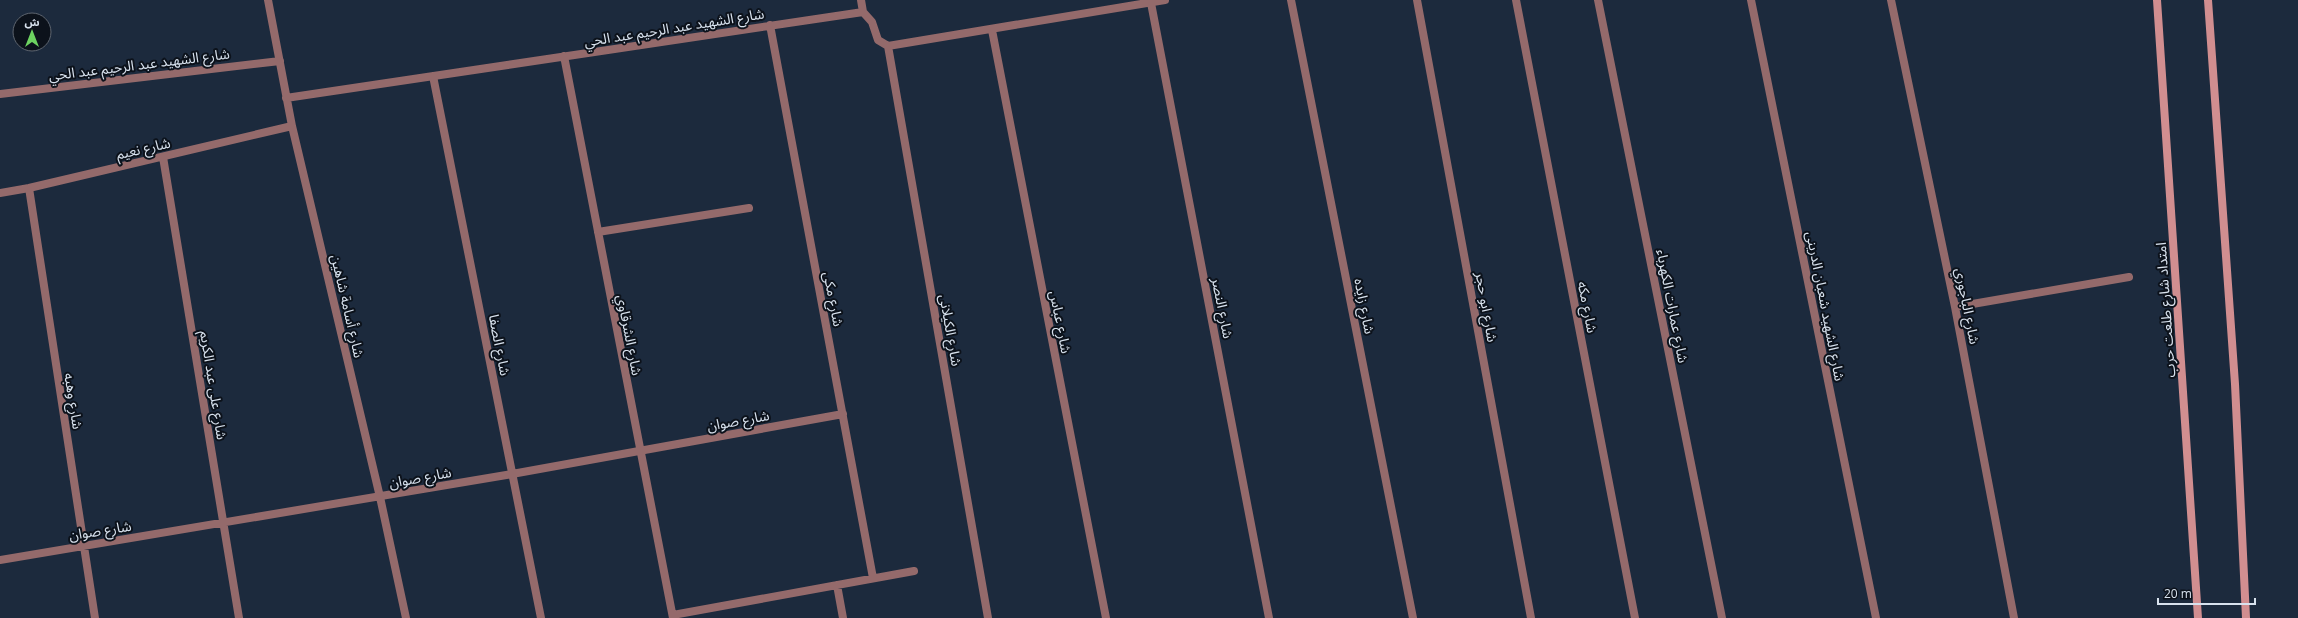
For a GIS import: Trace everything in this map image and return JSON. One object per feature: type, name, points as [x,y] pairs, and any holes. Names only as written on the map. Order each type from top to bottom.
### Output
[{"type":"main road","name":"امتداد شارع طلعت حرب","points":[[2157,0],[2198,618]]},
{"type":"main road","points":[[2208,0],[2235,384],[2246,618]]},
{"type":"street","name":"شارع أسامة شاهين","points":[[268,0],[292,126],[380,497],[406,618]]},
{"type":"street","points":[[861,0],[863,12],[872,22],[878,40],[888,46],[992,30],[1165,0]]},
{"type":"street","name":"شارع زايده","points":[[1291,0],[1414,618]]},
{"type":"street","name":"شارع ابو حجر","points":[[1417,0],[1531,618]]},
{"type":"street","name":"شارع مكه","points":[[1516,0],[1635,618]]},
{"type":"street","name":"شارع عمارات الكهرباء","points":[[1598,0],[1722,618]]},
{"type":"street","name":"شارع الشهيد شعبان الدرينى","points":[[1751,0],[1876,618]]},
{"type":"street","name":"شارع الباجوري","points":[[1891,0],[1955,307],[2014,618]]},
{"type":"street","name":"شارع النصر","points":[[1151,3],[1269,618]]},
{"type":"street","name":"شارع الشهيد عبد الرحيم عبد الحي","points":[[286,98],[863,12]]},
{"type":"street","name":"شارع مكى","points":[[770,25],[873,578]]},
{"type":"street","name":"شارع عباس","points":[[992,30],[1106,618]]},
{"type":"street","name":"شارع الكيلانى","points":[[888,46],[988,618]]},
{"type":"street","name":"شارع الشرقاوي","points":[[564,56],[639,451],[673,616]]},
{"type":"street","name":"شارع الشهيد عبد الرحيم عبد الحي","points":[[0,94],[280,61]]},
{"type":"street","name":"شارع الصفا","points":[[433,76],[541,618]]},
{"type":"street","name":"شارع نعيم","points":[[0,193],[29,188],[292,126]]},
{"type":"street","name":"شارع على عبد الكريم","points":[[163,157],[239,618]]},
{"type":"street","name":"شارع وهبه","points":[[29,188],[95,618]]},
{"type":"street","points":[[598,232],[749,208]]},
{"type":"street","points":[[1955,307],[2129,277]]},
{"type":"street","name":"شارع صوان","points":[[0,560],[380,497],[843,414]]},
{"type":"street","points":[[673,616],[914,571]]},
{"type":"street","points":[[838,585],[843,618]]}]
